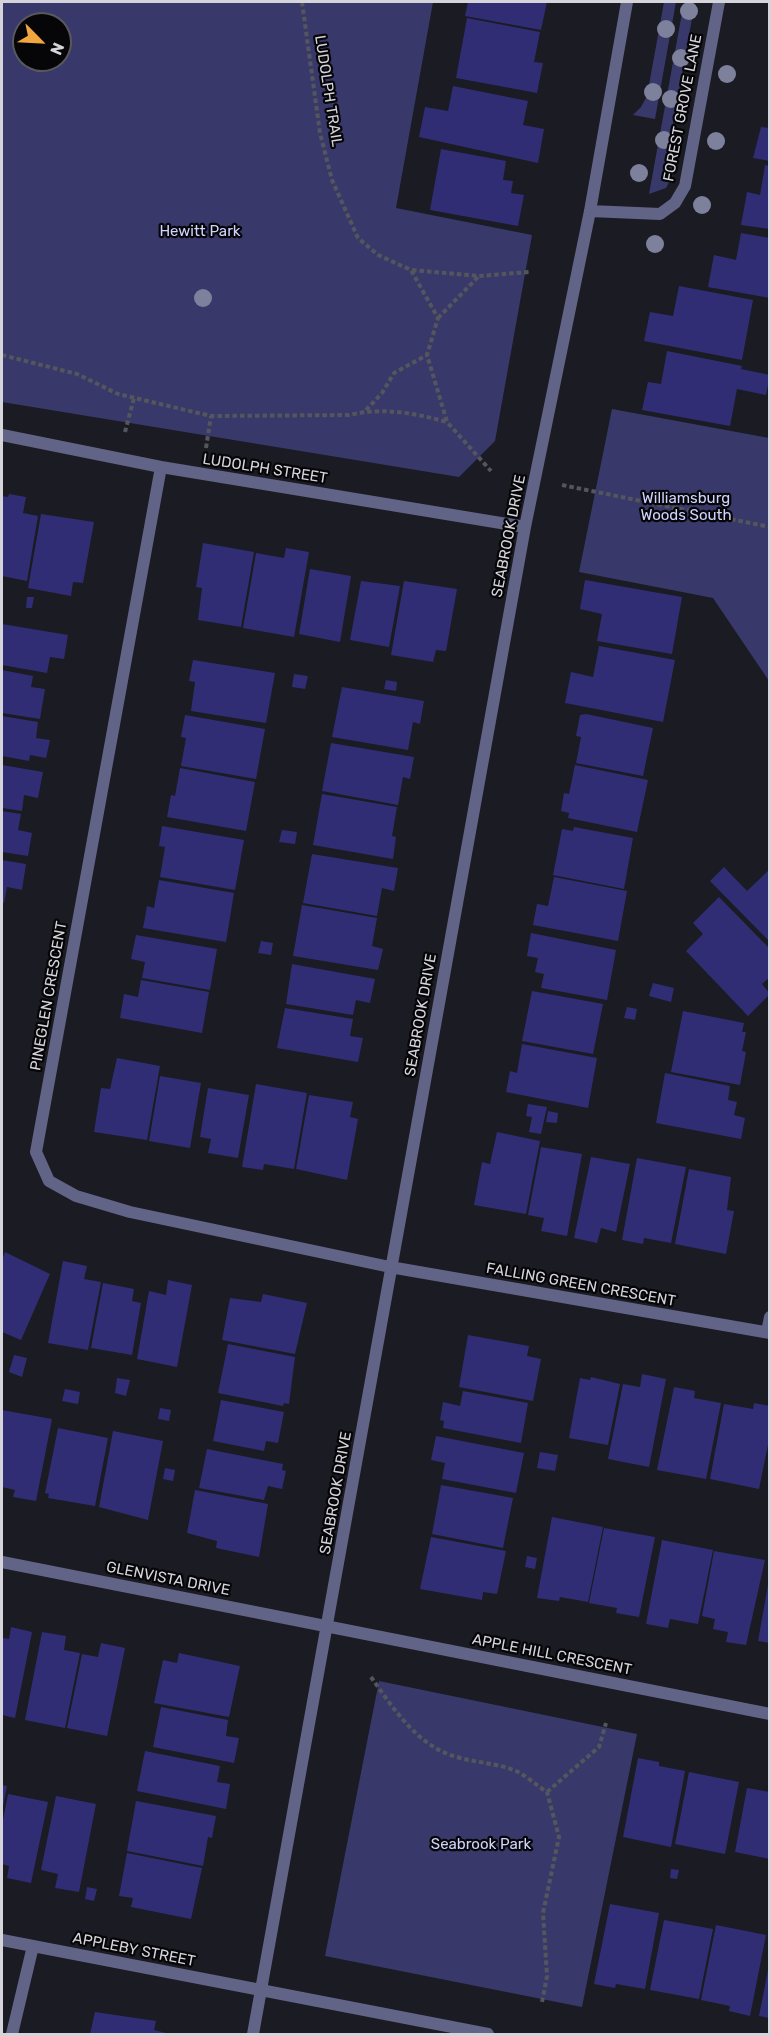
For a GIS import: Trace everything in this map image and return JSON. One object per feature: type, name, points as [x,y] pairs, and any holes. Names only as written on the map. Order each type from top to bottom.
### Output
[{"type":"street","name":"SEABROOK DRIVE","points":[[253,2034],[525,527],[590,211],[627,2]]},
{"type":"street","name":"FOREST GROVE LANE","points":[[590,211],[660,214],[675,203],[685,186],[719,2]]},
{"type":"street","name":"LUDOLPH STREET","points":[[2,435],[160,467],[525,527]]},
{"type":"street","name":"PINEGLEN CRESCENT","points":[[160,467],[36,1152],[50,1181],[76,1196],[130,1212],[390,1267]]},
{"type":"street","name":"FALLING GREEN CRESCENT","points":[[390,1267],[768,1332],[770,1317]]},
{"type":"street","name":"GLENVISTA DRIVE","points":[[2,1562],[328,1626]]},
{"type":"street","name":"APPLE HILL CRESCENT","points":[[328,1626],[770,1714]]},
{"type":"street","name":"APPLEBY STREET","points":[[2,1940],[260,1990]]},
{"type":"street","points":[[12,2034],[33,1946]]},
{"type":"street","points":[[260,1990],[488,2034]]},
{"type":"path","name":"LUDOLPH TRAIL","points":[[302,2],[320,133],[332,180],[358,238],[378,255],[411,270],[479,276],[529,272]]},
{"type":"path","points":[[411,270],[438,318]]},
{"type":"path","points":[[479,276],[438,318],[427,355],[447,422],[491,471]]},
{"type":"path","points":[[2,355],[77,374],[118,394],[211,416],[349,415],[366,411],[412,413],[447,422]]},
{"type":"path","points":[[366,411],[382,393],[394,373],[427,355]]},
{"type":"path","points":[[125,432],[134,398]]},
{"type":"path","points":[[206,448],[211,416]]},
{"type":"path","points":[[562,485],[770,527]]},
{"type":"path","points":[[371,1677],[405,1724],[432,1744],[456,1757],[480,1761],[517,1772],[547,1792],[559,1837],[543,1913],[548,1976],[542,2002]]},
{"type":"path","points":[[547,1792],[599,1747],[606,1723]]},
{"type":"green space","name":"Hewitt Park","points":[[2,2],[433,2],[396,208],[532,235],[495,441],[459,477],[2,402]]},
{"type":"green space","points":[[664,2],[676,2],[655,119],[633,115],[647,96]]},
{"type":"green space","points":[[684,2],[695,2],[668,151],[676,169],[666,188],[649,194]]},
{"type":"green space","name":"Williamsburg Woods South","points":[[612,409],[769,438],[769,681],[713,598],[579,572]]},
{"type":"green space","name":"Seabrook Park","points":[[379,1681],[637,1734],[582,2007],[325,1956]]},
{"type":"building","points":[[468,2],[547,2],[541,30],[465,16]]},
{"type":"building","points":[[467,18],[540,32],[534,62],[543,63],[537,93],[456,78]]},
{"type":"building","points":[[453,86],[528,101],[523,125],[544,129],[538,163],[419,137],[425,107],[448,111]]},
{"type":"building","points":[[761,127],[770,128],[770,161],[753,158]]},
{"type":"building","points":[[441,149],[506,161],[503,180],[513,181],[511,193],[524,195],[518,226],[430,210]]},
{"type":"building","points":[[765,165],[770,166],[770,229],[741,225],[747,192],[760,195]]},
{"type":"building","points":[[741,233],[770,238],[770,298],[708,287],[714,255],[736,260]]},
{"type":"building","points":[[679,286],[753,300],[742,360],[644,341],[650,312],[673,316]]},
{"type":"building","points":[[667,351],[742,366],[741,369],[770,375],[766,395],[737,389],[730,426],[642,410],[648,382],[661,384]]},
{"type":"building","points":[[9,494],[26,497],[23,513],[38,516],[27,581],[2,576],[2,496],[8,497]]},
{"type":"building","points":[[41,514],[94,522],[83,583],[73,582],[71,596],[28,588]]},
{"type":"building","points":[[203,543],[254,552],[241,627],[198,620],[202,588],[196,587]]},
{"type":"building","points":[[286,548],[309,552],[294,637],[243,628],[256,553],[284,558]]},
{"type":"building","points":[[310,569],[351,576],[340,642],[299,634]]},
{"type":"building","points":[[585,580],[682,597],[672,654],[597,641],[602,614],[580,609]]},
{"type":"building","points":[[361,581],[400,586],[389,647],[350,640]]},
{"type":"building","points":[[404,581],[457,589],[446,651],[436,650],[433,662],[391,655]]},
{"type":"building","points":[[27,597],[34,597],[32,608],[26,608]]},
{"type":"building","points":[[2,624],[68,635],[64,659],[50,657],[47,673],[2,665]]},
{"type":"building","points":[[599,646],[675,660],[663,722],[565,703],[571,672],[593,677]]},
{"type":"building","points":[[193,660],[275,673],[266,723],[191,711],[195,682],[189,681]]},
{"type":"building","points":[[2,670],[33,676],[31,687],[45,689],[40,719],[2,713]]},
{"type":"building","points":[[294,674],[308,676],[305,689],[292,687]]},
{"type":"building","points":[[386,680],[397,682],[396,691],[384,689]]},
{"type":"building","points":[[342,687],[424,701],[420,724],[413,722],[408,750],[332,737]]},
{"type":"building","points":[[586,714],[653,728],[643,776],[576,763],[581,737],[576,736],[580,715]]},
{"type":"building","points":[[185,715],[265,729],[256,779],[181,766],[186,738],[181,737]]},
{"type":"building","points":[[2,716],[38,722],[36,738],[50,740],[46,758],[30,755],[29,761],[2,756]]},
{"type":"building","points":[[331,743],[414,757],[410,779],[403,777],[398,805],[322,791]]},
{"type":"building","points":[[2,765],[43,772],[38,798],[24,795],[22,811],[2,808]]},
{"type":"building","points":[[575,765],[648,780],[637,832],[568,818],[569,813],[561,811],[564,793],[569,794]]},
{"type":"building","points":[[180,768],[255,782],[246,831],[167,817],[171,795],[175,796]]},
{"type":"building","points":[[322,794],[397,807],[392,836],[396,837],[393,859],[313,845]]},
{"type":"building","points":[[2,811],[21,814],[18,830],[32,833],[28,856],[2,852]]},
{"type":"building","points":[[162,826],[244,840],[235,890],[160,877],[165,847],[159,846]]},
{"type":"building","points":[[574,827],[633,838],[624,889],[553,875],[562,829],[573,831]]},
{"type":"building","points":[[282,830],[297,832],[295,844],[279,842]]},
{"type":"building","points":[[312,854],[398,868],[394,891],[382,888],[377,916],[303,903]]},
{"type":"building","points":[[2,860],[26,864],[22,890],[7,887],[4,903],[2,903]]},
{"type":"building","points":[[724,867],[747,891],[770,869],[770,942],[710,881]]},
{"type":"building","points":[[554,877],[627,891],[618,941],[533,925],[537,904],[548,906]]},
{"type":"building","points":[[159,880],[234,893],[226,942],[143,928],[147,906],[154,908]]},
{"type":"building","points":[[719,897],[770,949],[770,977],[762,984],[770,994],[748,1016],[686,951],[703,934],[693,923]]},
{"type":"building","points":[[302,905],[377,918],[372,946],[383,949],[378,970],[293,956]]},
{"type":"building","points":[[531,933],[616,950],[607,1000],[541,988],[544,974],[535,972],[538,958],[527,956]]},
{"type":"building","points":[[136,935],[217,949],[210,990],[142,978],[145,962],[131,959]]},
{"type":"building","points":[[261,941],[273,943],[271,955],[258,953]]},
{"type":"building","points":[[292,964],[375,979],[370,1003],[356,1000],[353,1015],[286,1004]]},
{"type":"building","points":[[141,980],[209,992],[202,1033],[120,1018],[124,994],[138,997]]},
{"type":"building","points":[[653,983],[674,988],[671,1002],[649,996]]},
{"type":"building","points":[[532,991],[603,1004],[593,1054],[522,1041]]},
{"type":"building","points":[[627,1007],[637,1009],[635,1020],[624,1018]]},
{"type":"building","points":[[285,1008],[353,1019],[350,1036],[363,1038],[358,1062],[277,1048]]},
{"type":"building","points":[[683,1011],[744,1023],[742,1032],[746,1032],[742,1051],[746,1052],[740,1085],[671,1072]]},
{"type":"building","points":[[522,1044],[597,1058],[588,1108],[506,1092],[510,1071],[517,1073]]},
{"type":"building","points":[[117,1058],[160,1066],[147,1140],[94,1132],[101,1088],[110,1089]]},
{"type":"building","points":[[665,1073],[730,1086],[728,1100],[737,1102],[734,1115],[745,1118],[741,1139],[656,1123]]},
{"type":"building","points":[[160,1076],[201,1083],[190,1148],[149,1141]]},
{"type":"building","points":[[256,1084],[307,1093],[294,1169],[264,1164],[263,1170],[242,1167]]},
{"type":"building","points":[[208,1088],[249,1095],[238,1158],[208,1153],[211,1139],[200,1137]]},
{"type":"building","points":[[309,1095],[353,1102],[350,1117],[358,1119],[347,1180],[296,1169]]},
{"type":"building","points":[[528,1104],[547,1107],[541,1134],[529,1132],[532,1117],[526,1116]]},
{"type":"building","points":[[548,1111],[558,1113],[557,1123],[546,1122]]},
{"type":"building","points":[[497,1132],[540,1141],[526,1214],[474,1205],[482,1162],[490,1164]]},
{"type":"building","points":[[541,1147],[582,1154],[567,1236],[541,1231],[544,1218],[528,1215]]},
{"type":"building","points":[[591,1157],[630,1164],[616,1232],[601,1228],[597,1243],[574,1238]]},
{"type":"building","points":[[637,1158],[686,1167],[671,1243],[644,1238],[643,1244],[622,1240]]},
{"type":"building","points":[[689,1169],[731,1177],[727,1210],[734,1211],[726,1254],[675,1244]]},
{"type":"building","points":[[5,1252],[50,1274],[21,1340],[2,1332],[2,1260]]},
{"type":"building","points":[[63,1261],[87,1266],[84,1279],[101,1282],[88,1350],[48,1343]]},
{"type":"building","points":[[168,1280],[192,1285],[177,1367],[137,1359],[149,1291],[166,1295]]},
{"type":"building","points":[[103,1283],[134,1289],[132,1301],[141,1303],[132,1355],[91,1348]]},
{"type":"building","points":[[263,1294],[307,1303],[295,1354],[222,1340],[230,1298],[261,1302]]},
{"type":"building","points":[[468,1335],[529,1346],[527,1356],[541,1359],[533,1401],[459,1387]]},
{"type":"building","points":[[228,1344],[295,1357],[289,1404],[284,1403],[283,1406],[218,1393]]},
{"type":"building","points":[[14,1355],[27,1358],[22,1377],[9,1372]]},
{"type":"building","points":[[642,1374],[666,1379],[649,1467],[608,1459],[623,1384],[640,1387]]},
{"type":"building","points":[[591,1377],[620,1384],[608,1445],[569,1438],[580,1378],[590,1380]]},
{"type":"building","points":[[117,1378],[130,1380],[126,1396],[115,1393]]},
{"type":"building","points":[[674,1387],[695,1391],[694,1398],[721,1403],[706,1479],[657,1470]]},
{"type":"building","points":[[65,1389],[80,1392],[78,1404],[62,1401]]},
{"type":"building","points":[[463,1391],[528,1403],[521,1443],[443,1428],[444,1421],[440,1420],[443,1402],[460,1406]]},
{"type":"building","points":[[221,1400],[284,1412],[278,1443],[266,1441],[264,1451],[213,1441]]},
{"type":"building","points":[[754,1403],[770,1406],[770,1435],[759,1489],[710,1479],[724,1404],[753,1409]]},
{"type":"building","points":[[160,1408],[171,1410],[169,1421],[158,1419]]},
{"type":"building","points":[[2,1410],[52,1419],[36,1501],[13,1497],[15,1490],[2,1487]]},
{"type":"building","points":[[58,1428],[108,1438],[95,1506],[48,1498],[49,1494],[45,1493]]},
{"type":"building","points":[[113,1431],[163,1441],[148,1520],[99,1507]]},
{"type":"building","points":[[436,1436],[524,1453],[516,1493],[442,1479],[445,1463],[431,1460]]},
{"type":"building","points":[[207,1449],[283,1464],[282,1470],[286,1471],[282,1489],[268,1486],[264,1500],[199,1488]]},
{"type":"building","points":[[540,1452],[558,1455],[555,1471],[537,1468]]},
{"type":"building","points":[[165,1468],[175,1470],[173,1481],[163,1479]]},
{"type":"building","points":[[441,1485],[513,1498],[503,1548],[432,1534]]},
{"type":"building","points":[[195,1490],[268,1504],[259,1557],[216,1548],[217,1541],[187,1533]]},
{"type":"building","points":[[552,1517],[603,1527],[588,1602],[560,1597],[559,1601],[537,1598]]},
{"type":"building","points":[[604,1528],[655,1537],[639,1617],[616,1613],[617,1608],[589,1603]]},
{"type":"building","points":[[431,1537],[506,1551],[497,1594],[483,1592],[482,1600],[420,1589]]},
{"type":"building","points":[[662,1540],[713,1550],[698,1624],[670,1619],[668,1628],[646,1624]]},
{"type":"building","points":[[714,1551],[765,1560],[746,1645],[726,1642],[728,1632],[713,1629],[715,1619],[702,1616]]},
{"type":"building","points":[[527,1556],[537,1558],[535,1569],[525,1567]]},
{"type":"building","points":[[768,1585],[770,1585],[770,1643],[758,1641]]},
{"type":"building","points":[[11,1627],[32,1632],[15,1718],[2,1715],[2,1638],[9,1639]]},
{"type":"building","points":[[42,1632],[66,1636],[64,1650],[80,1653],[65,1728],[25,1720]]},
{"type":"building","points":[[101,1643],[125,1648],[107,1736],[67,1728],[82,1654],[98,1657]]},
{"type":"building","points":[[179,1653],[240,1666],[229,1717],[154,1703],[163,1660],[177,1663]]},
{"type":"building","points":[[161,1707],[228,1720],[226,1736],[239,1738],[234,1763],[153,1747]]},
{"type":"building","points":[[145,1751],[220,1766],[217,1782],[230,1784],[226,1809],[137,1791]]},
{"type":"building","points":[[638,1758],[659,1762],[659,1766],[685,1771],[671,1847],[623,1837]]},
{"type":"building","points":[[689,1772],[739,1782],[725,1854],[675,1844]]},
{"type":"building","points":[[2,1785],[7,1786],[3,1806],[2,1806]]},
{"type":"building","points":[[747,1788],[770,1792],[770,1859],[735,1852]]},
{"type":"building","points":[[8,1794],[48,1802],[31,1883],[7,1878],[9,1866],[2,1864],[2,1825]]},
{"type":"building","points":[[56,1796],[96,1804],[79,1892],[55,1888],[58,1874],[41,1870]]},
{"type":"building","points":[[136,1801],[216,1816],[212,1838],[208,1837],[203,1866],[127,1851]]},
{"type":"building","points":[[127,1853],[202,1868],[191,1919],[131,1907],[133,1898],[119,1896]]},
{"type":"building","points":[[671,1869],[679,1870],[677,1879],[670,1878]]},
{"type":"building","points":[[87,1887],[97,1889],[94,1901],[85,1899]]},
{"type":"building","points":[[610,1904],[659,1913],[645,1989],[616,1984],[615,1988],[594,1984]]},
{"type":"building","points":[[664,1920],[713,1929],[699,1999],[650,1990]]},
{"type":"building","points":[[716,1925],[766,1935],[750,2016],[729,2011],[730,2006],[701,2000]]},
{"type":"building","points":[[768,1970],[770,1970],[770,2018],[759,2016]]},
{"type":"building","points":[[95,2012],[156,2021],[154,2030],[170,2034],[90,2034]]}]
